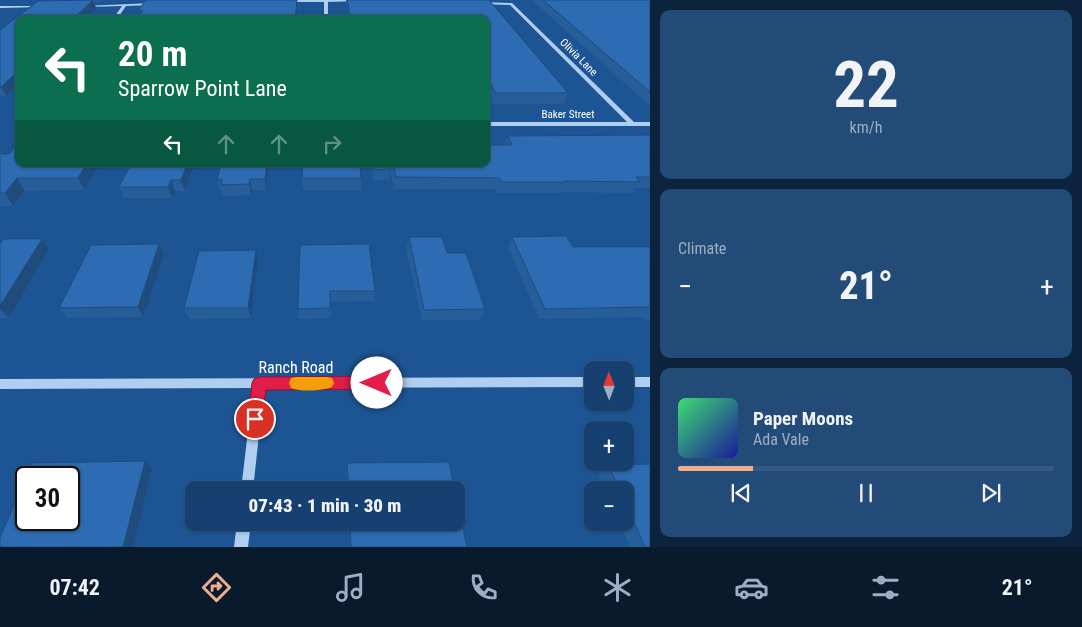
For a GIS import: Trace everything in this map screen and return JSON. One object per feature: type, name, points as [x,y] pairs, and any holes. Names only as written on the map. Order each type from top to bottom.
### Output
[{"type":"street","points":[[326,0],[326,15]]},
{"type":"street","points":[[284,1],[362,1]]},
{"type":"street","name":"Olivia Lane","points":[[473,3],[511,4],[632,124]]},
{"type":"street","points":[[78,6],[164,4]]},
{"type":"street","points":[[117,15],[125,5]]},
{"type":"street","points":[[0,7],[50,6]]},
{"type":"street","name":"Baker Street","points":[[490,124],[650,124]]},
{"type":"street","name":"Ranch Road","points":[[0,384],[584,382]]},
{"type":"street","points":[[634,382],[650,382]]},
{"type":"street","points":[[248,481],[259,383]]},
{"type":"street","points":[[241,547],[243,531]]},
{"type":"building","points":[[93,0],[77,15],[20,15],[38,1]]},
{"type":"building","points":[[146,0],[297,0],[295,15],[139,15],[143,10],[138,10]]},
{"type":"building","points":[[347,0],[489,0],[568,93],[496,93],[490,83],[490,15],[350,15]]},
{"type":"building","points":[[543,0],[650,0],[650,92]]},
{"type":"building","points":[[15,19],[15,74],[1,87],[0,87],[0,30]]},
{"type":"building","points":[[650,135],[650,177],[636,177],[640,182],[501,182],[499,178],[396,177],[394,167],[490,167],[490,145],[512,145],[508,136]]},
{"type":"building","points":[[15,147],[15,167],[84,167],[78,178],[17,178],[5,193],[0,193],[0,154],[9,154]]},
{"type":"building","points":[[129,167],[186,167],[181,180],[171,180],[168,187],[119,187]]},
{"type":"building","points":[[220,167],[267,167],[265,179],[250,179],[249,184],[221,185],[222,179],[217,180]]},
{"type":"building","points":[[303,167],[360,167],[361,178],[302,178]]},
{"type":"building","points":[[374,167],[390,167],[390,169],[375,170]]},
{"type":"building","points":[[566,236],[573,247],[650,247],[650,307],[545,309],[512,237]]},
{"type":"building","points":[[409,237],[442,237],[447,253],[466,253],[485,309],[424,310]]},
{"type":"building","points":[[3,239],[42,239],[0,306],[0,244]]},
{"type":"building","points":[[159,244],[138,307],[59,308],[91,245]]},
{"type":"building","points":[[369,244],[375,291],[330,291],[330,308],[298,309],[300,245]]},
{"type":"building","points":[[256,250],[248,308],[184,308],[199,251]]},
{"type":"building","points":[[145,461],[123,547],[0,547],[0,538],[15,503],[15,531],[80,531],[80,466],[31,466],[32,463]]},
{"type":"building","points":[[449,462],[453,481],[348,481],[347,463]]},
{"type":"building","points":[[634,464],[650,464],[650,547],[645,547],[634,522],[634,481],[616,481],[611,471],[634,471]]},
{"type":"building","points":[[350,531],[464,531],[467,547],[351,547]]},
{"type":"slow traffic","points":[[296,383],[327,383]]},
{"type":"route","points":[[255,419],[259,383],[377,383]]}]
